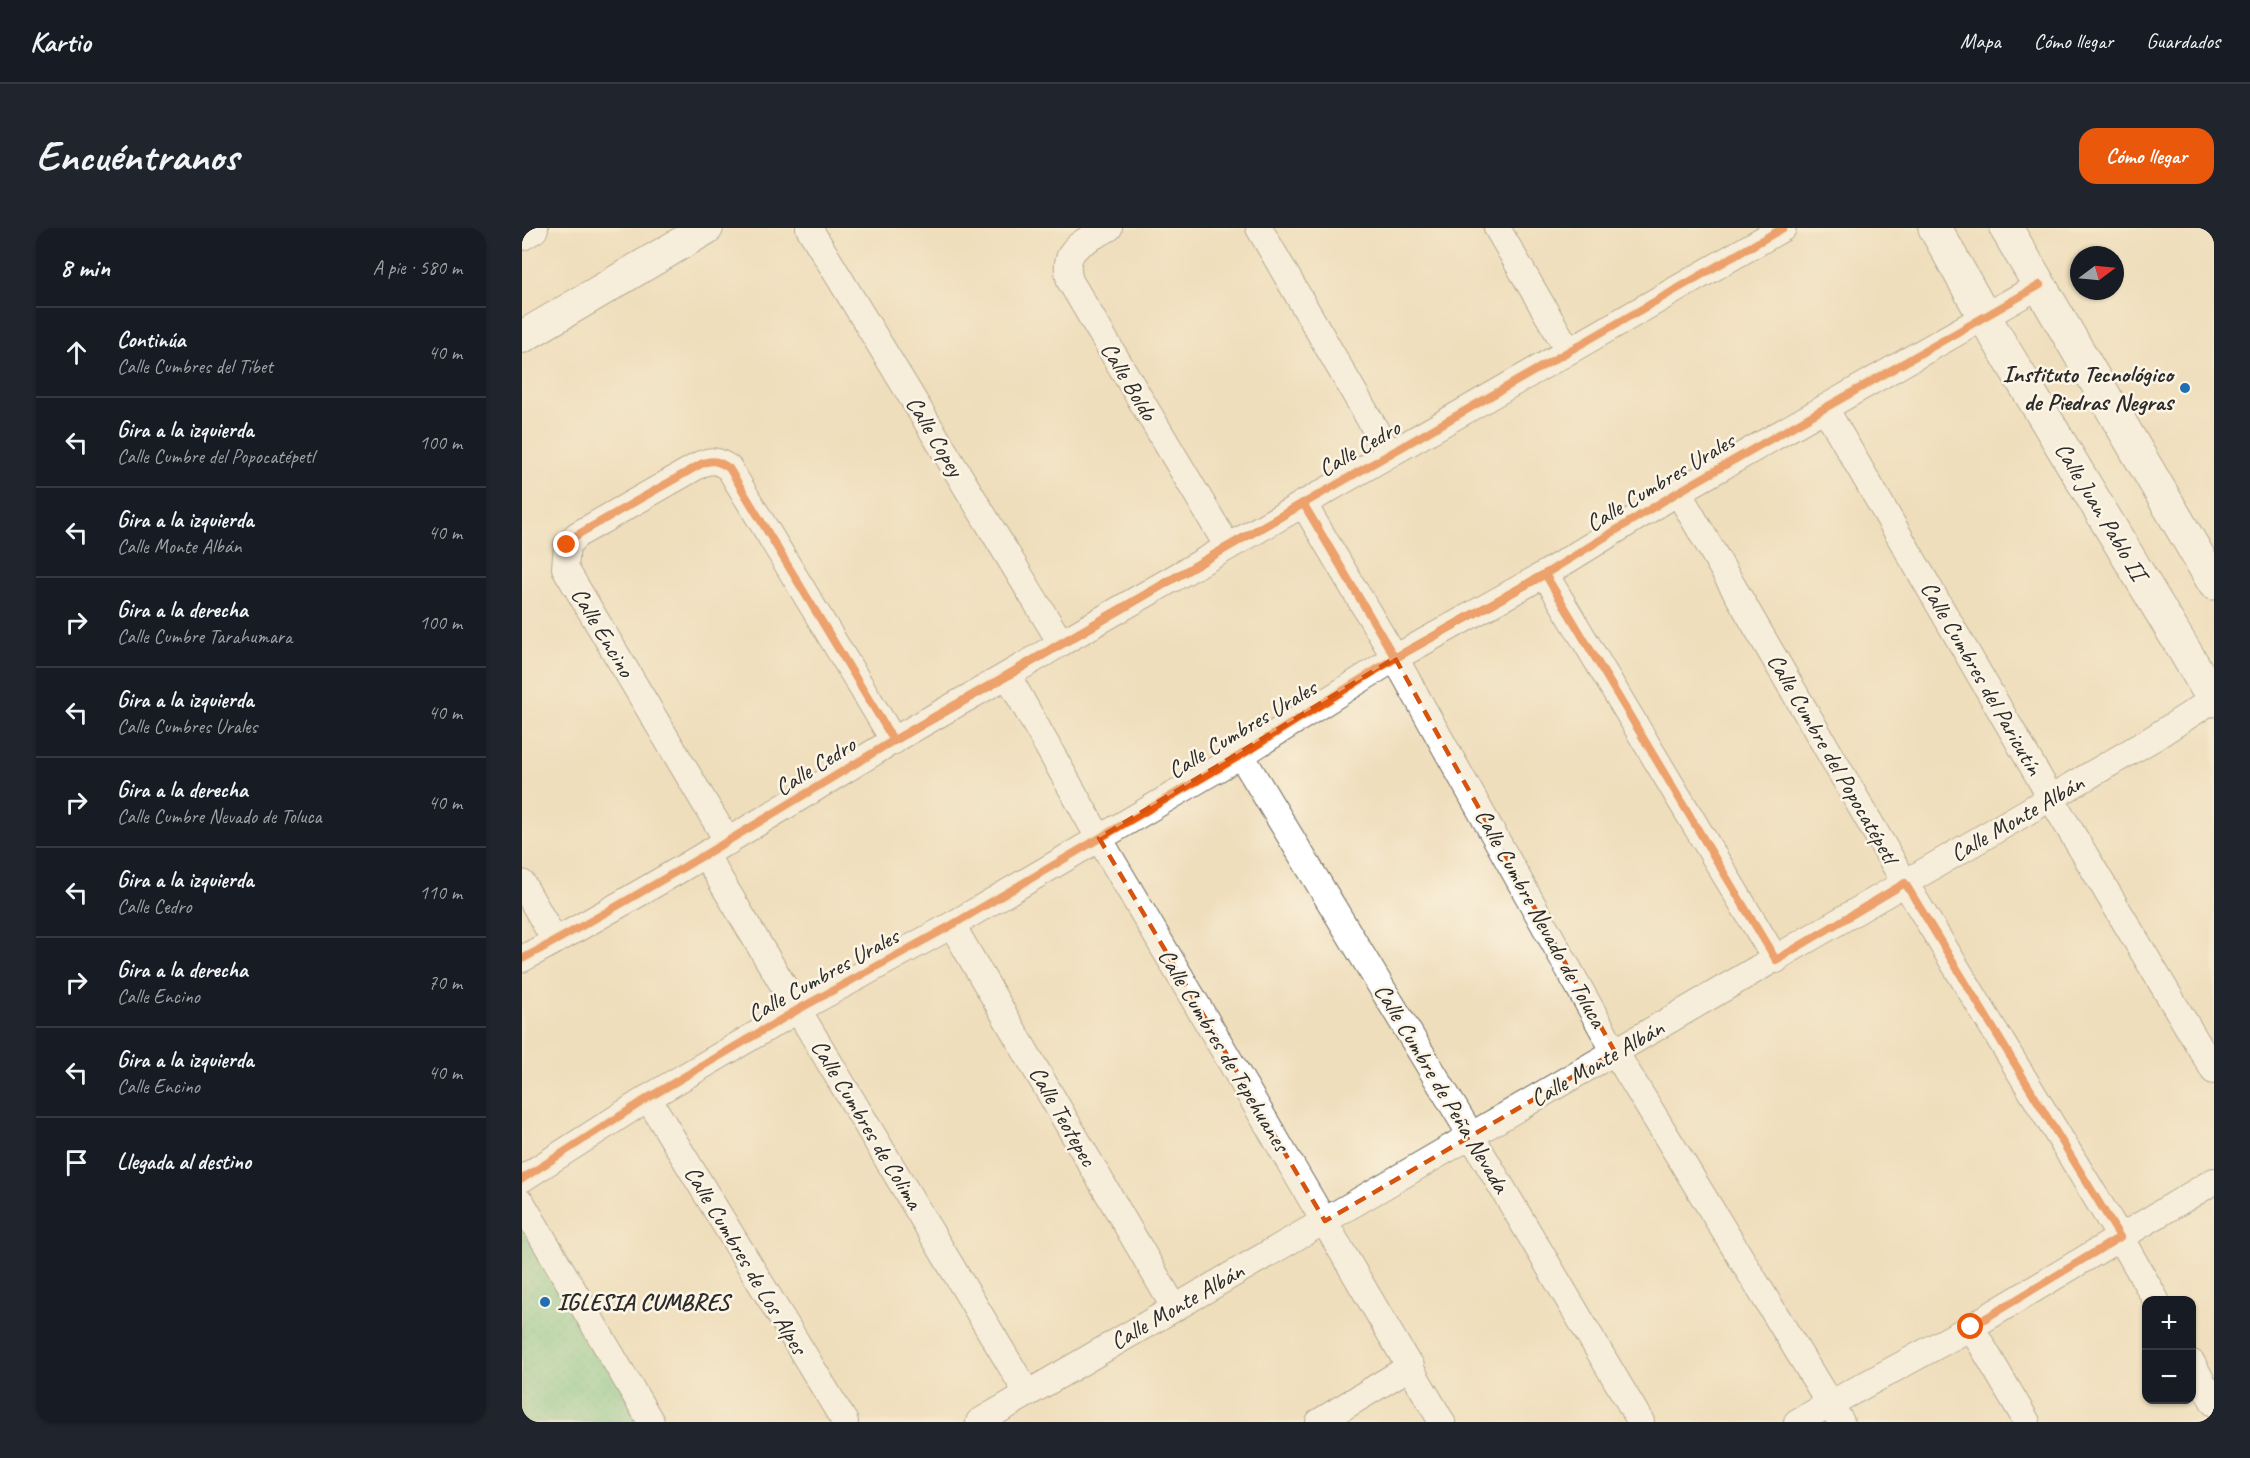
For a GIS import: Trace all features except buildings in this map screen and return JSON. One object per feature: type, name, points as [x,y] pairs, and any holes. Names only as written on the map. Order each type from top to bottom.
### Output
[{"type":"main road","name":"Calle Juan Pablo II","points":[[1935,228],[1985,318],[2214,699]]},
{"type":"main road","points":[[2006,228],[2214,583]]},
{"type":"street","points":[[522,234],[532,228]]},
{"type":"street","points":[[522,337],[707,228]]},
{"type":"street","name":"Calle Copey","points":[[809,228],[1061,643]]},
{"type":"street","name":"Calle Boldo","points":[[1109,228],[1075,248],[1070,254],[1067,264],[1070,281],[1228,547]]},
{"type":"street","points":[[1259,228],[1389,453]]},
{"type":"street","points":[[1497,228],[1568,350]]},
{"type":"street","name":"Calle Cedro","points":[[522,959],[706,856],[894,741],[1061,643],[1783,228]]},
{"type":"street","name":"Calle Cumbres Urales","points":[[522,1179],[648,1098],[799,1009],[952,925],[1240,755],[1395,658],[1545,574],[1678,492],[2040,285]]},
{"type":"street","name":"Calle Cumbres del Paricutín","points":[[1826,408],[2051,798],[2214,1071]]},
{"type":"street","name":"Calle Encino","points":[[728,842],[565,568],[567,545],[577,535],[710,460],[718,461],[729,468],[894,741]]},
{"type":"street","name":"Calle Cumbre del Popocatépetl","points":[[1678,492],[1905,883],[2154,1296]]},
{"type":"street","name":"Calle Cumbre Nevado de Toluca","points":[[1303,503],[1395,658],[1615,1052],[1836,1412]]},
{"type":"street","points":[[1545,574],[1776,960]]},
{"type":"street","name":"Calle Cumbres de Tepehuanes","points":[[1008,676],[1099,838],[1442,1422]]},
{"type":"street","name":"Calle Monte Albán","points":[[979,1422],[1776,960],[2152,739],[2214,699]]},
{"type":"street","name":"Calle Cumbre de Peña Nevada","points":[[1240,755],[1472,1137],[1641,1422]]},
{"type":"street","name":"Calle Cumbres de Colima","points":[[706,856],[1027,1393]]},
{"type":"street","points":[[522,883],[555,941]]},
{"type":"street","name":"Calle Teotepec","points":[[952,925],[1174,1307]]},
{"type":"street","name":"Calle Cumbres de Los Alpes","points":[[648,1098],[845,1422]]},
{"type":"street","points":[[1797,1422],[1836,1412],[1971,1327],[2214,1181]]},
{"type":"street","points":[[522,1203],[651,1422]]},
{"type":"street","points":[[1971,1327],[2027,1422]]},
{"type":"street","points":[[1319,1422],[1411,1366]]},
{"type":"street","points":[[2196,1371],[2214,1403]]},
{"type":"highlighted area","points":[[1395,658],[1615,1052],[1325,1221],[1099,838]]},
{"type":"green space","name":"IGLESIA CUMBRES","points":[[522,1223],[644,1422],[522,1422]]},
{"type":"cycle path","points":[[522,959],[662,880],[1061,643],[1783,228]]},
{"type":"cycle path","points":[[522,1179],[648,1098],[799,1009],[952,925],[1241,755],[1395,658],[1545,574],[1678,492],[2040,285]]},
{"type":"place","name":"Instituto Tecnológico de Piedras Negras","points":[[2185,388]]},
{"type":"place","name":"IGLESIA CUMBRES","points":[[545,1302]]},
{"type":"route","points":[[567,545],[577,535],[701,464],[710,460],[718,461],[729,468],[894,741],[1303,503],[1395,658],[1545,574],[1776,960],[1905,883],[2120,1237],[1971,1327]]}]
